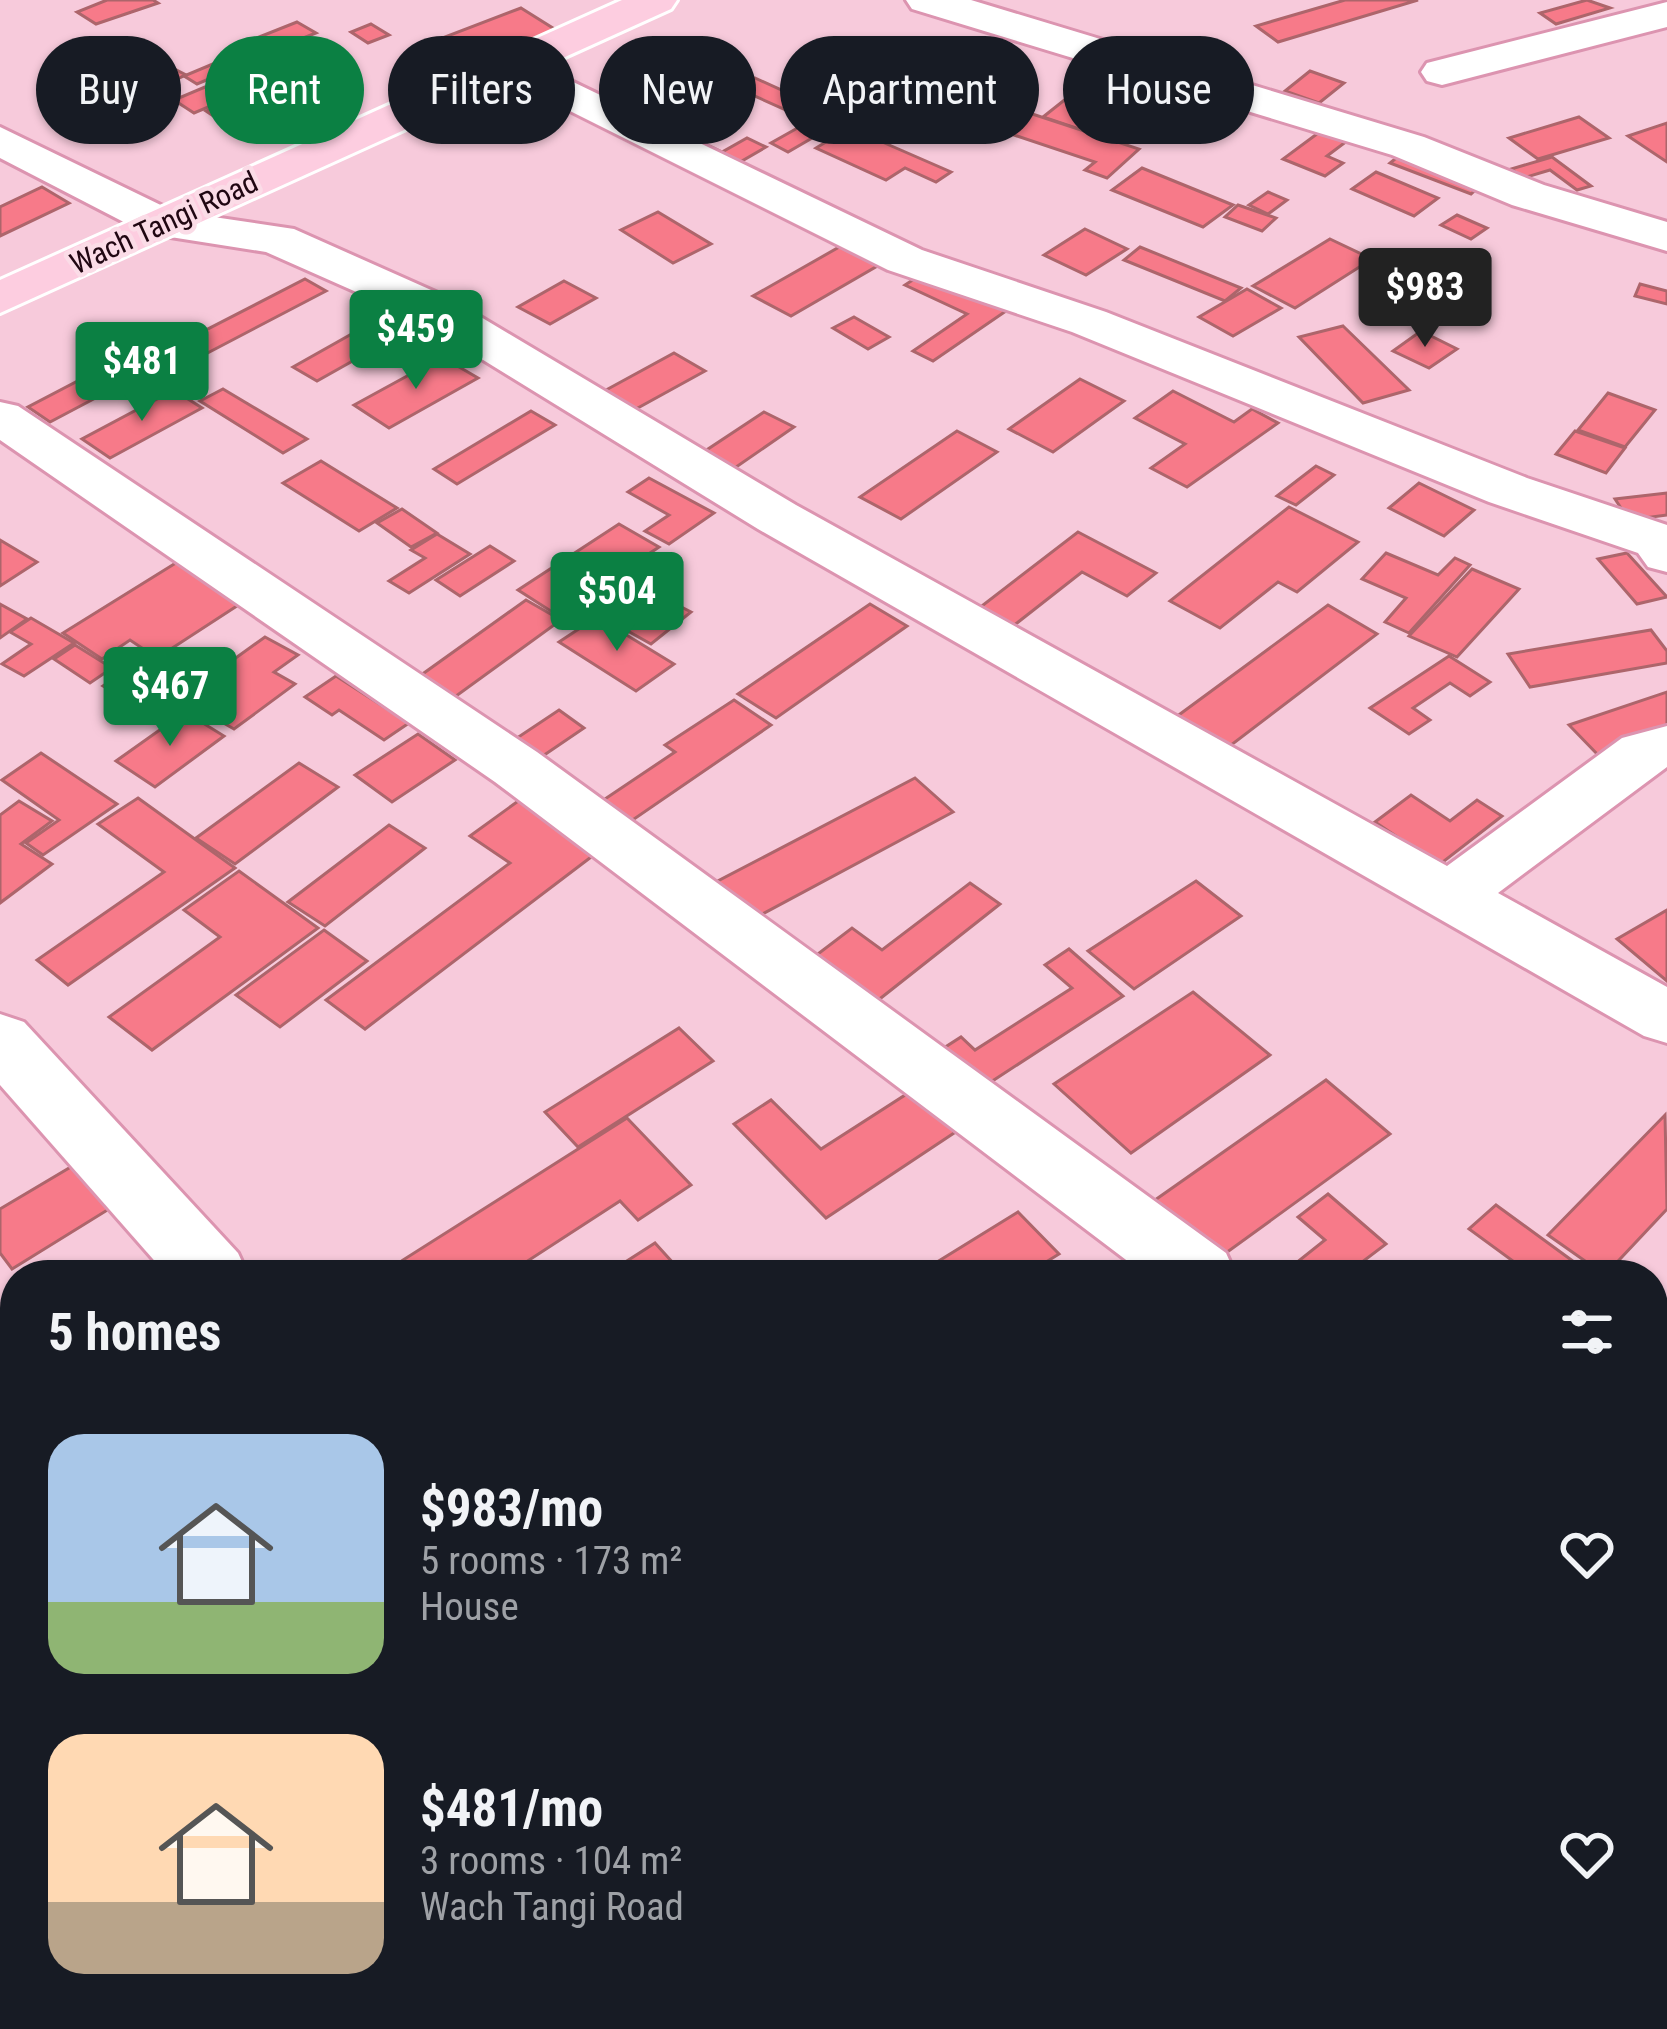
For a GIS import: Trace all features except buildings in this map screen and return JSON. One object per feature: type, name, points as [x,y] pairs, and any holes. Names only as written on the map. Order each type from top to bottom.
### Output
[{"type":"main road","name":"Wach Tangi Road","points":[[575,36],[656,0]]},
{"type":"main road","name":"Wach Tangi Road","points":[[0,298],[388,121]]},
{"type":"street","points":[[927,0],[1408,146],[1528,195],[1667,237]]},
{"type":"street","points":[[1442,72],[1667,14]]},
{"type":"street","points":[[575,97],[905,260],[1089,322],[1508,490],[1658,541],[1667,555]]},
{"type":"street","points":[[0,140],[161,223],[277,239],[432,308],[777,518],[1667,1018]]},
{"type":"street","points":[[0,417],[516,767],[1180,1260]]},
{"type":"street","points":[[1449,897],[1643,753],[1667,746]]},
{"type":"street","points":[[0,1040],[198,1260]]}]
